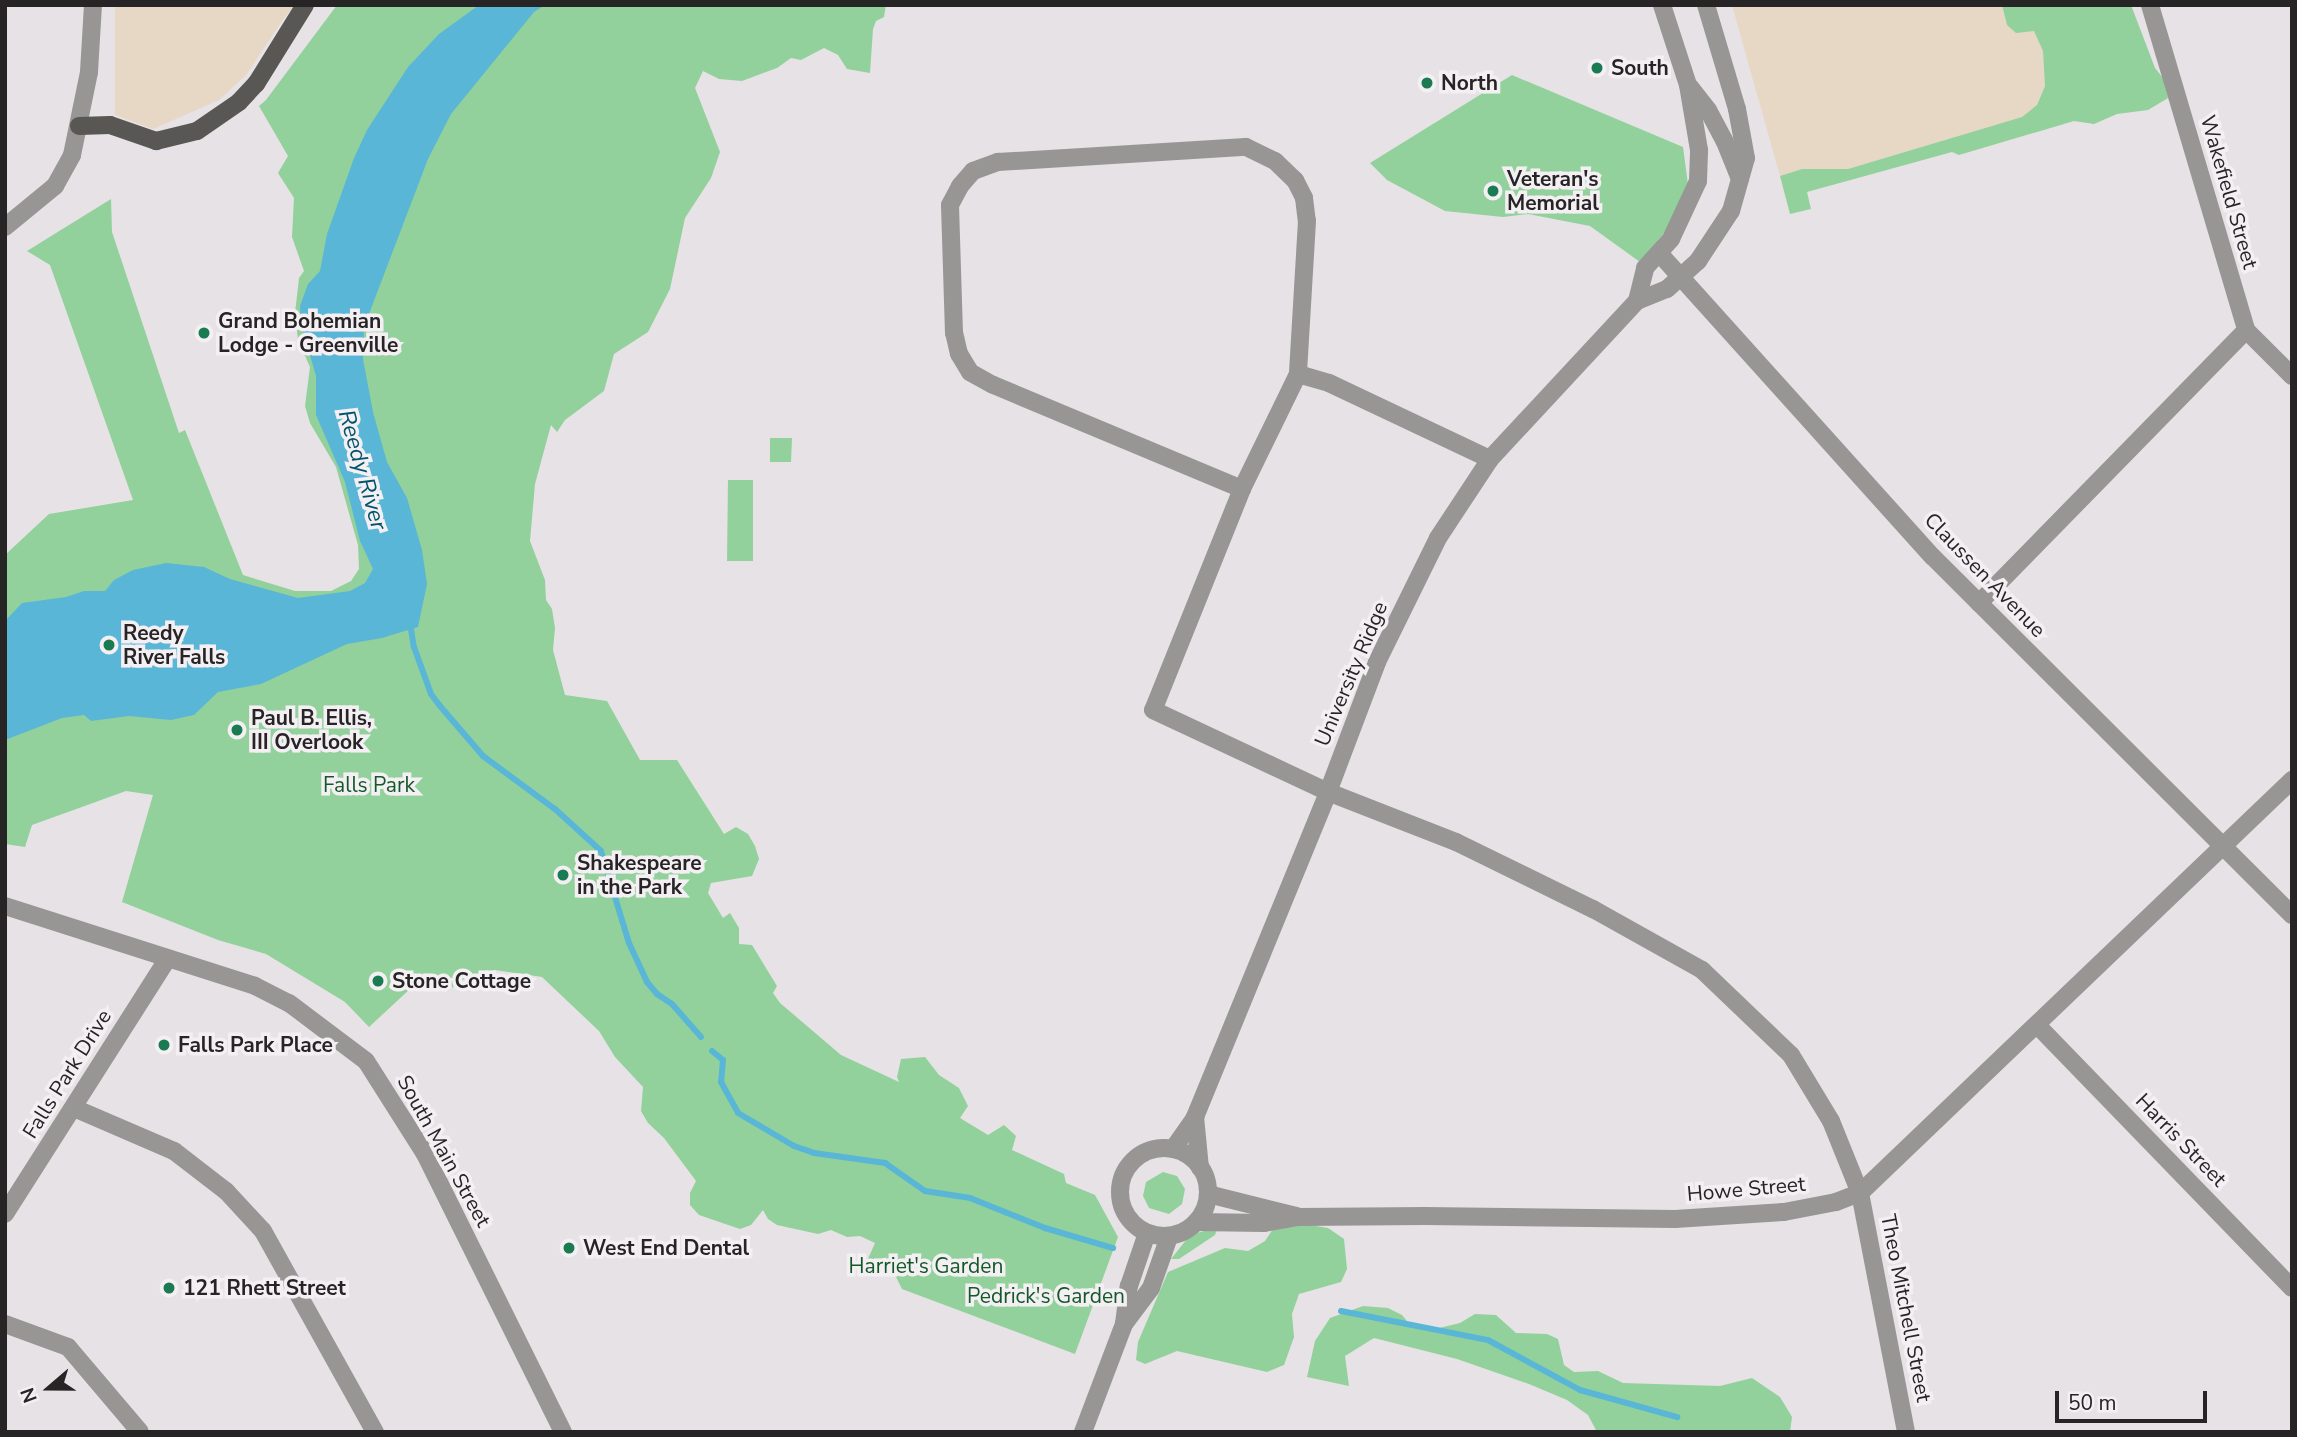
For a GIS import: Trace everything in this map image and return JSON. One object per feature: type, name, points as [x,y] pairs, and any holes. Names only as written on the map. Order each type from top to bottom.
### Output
[{"type":"main road","points":[[79,126],[110,125],[156,141],[197,131],[239,102],[256,84],[305,5]]},
{"type":"street","points":[[5,227],[55,186],[72,155],[89,72],[93,5]]},
{"type":"street","name":"University Ridge","points":[[1637,301],[1645,268],[1682,220],[1698,181],[1699,150],[1688,85],[1662,5]]},
{"type":"street","name":"University Ridge","points":[[1173,1149],[1195,1117],[1328,792],[1377,662],[1438,538],[1490,459],[1637,301],[1667,289],[1681,276],[1715,239],[1731,211],[1746,158],[1737,109],[1706,5]]},
{"type":"street","name":"Wakefield Street","points":[[2150,5],[2246,330],[2292,376]]},
{"type":"street","points":[[1688,85],[1708,110],[1725,142],[1740,181]]},
{"type":"street","points":[[1246,147],[1275,161],[1295,180],[1304,198],[1305,259],[1298,374],[1242,489],[993,384],[970,372],[959,354],[954,333],[950,205],[974,171],[998,162],[1246,147]]},
{"type":"street","name":"Claussen Avenue","points":[[1659,253],[1933,557],[2292,915]]},
{"type":"street","points":[[1979,603],[2246,330]]},
{"type":"street","points":[[1298,374],[1329,383],[1490,459]]},
{"type":"street","name":"Theo Mitchell Street","points":[[1242,489],[1153,710],[1328,792],[1457,842],[1593,909],[1702,970],[1791,1055],[1831,1121],[1860,1193],[1906,1432]]},
{"type":"street","name":"Howe Street","points":[[1196,1222],[1265,1223],[1299,1217],[1675,1219],[1784,1212],[1836,1202],[1860,1193],[2292,780]]},
{"type":"street","name":"South Main Street","points":[[5,906],[255,986],[289,1003],[366,1061],[425,1154],[563,1432]]},
{"type":"street","name":"Falls Park Drive","points":[[5,1214],[168,958]]},
{"type":"street","name":"Harris Street","points":[[2037,1025],[2292,1288]]},
{"type":"street","points":[[74,1108],[174,1150],[226,1191],[262,1231],[375,1432]]},
{"type":"street","name":"University Ridge","points":[[1195,1117],[1200,1168]]},
{"type":"street","points":[[1124,1324],[1151,1288],[1170,1237],[1196,1222],[1205,1209],[1208,1194],[1200,1168],[1185,1154],[1173,1149],[1153,1150],[1141,1155],[1124,1176],[1121,1195],[1125,1211],[1134,1224],[1147,1233],[1170,1237]]},
{"type":"street","name":"Howe Street","points":[[1208,1194],[1299,1217]]},
{"type":"street","points":[[1083,1432],[1124,1324],[1129,1286],[1147,1233]]},
{"type":"street","points":[[5,1324],[68,1347],[140,1432]]},
{"type":"shaded area","points":[[115,5],[295,5],[246,75],[219,100],[153,129],[115,115]]},
{"type":"shaded area","points":[[1732,5],[2002,5],[2007,25],[2034,30],[2043,51],[2045,86],[2037,105],[2022,117],[1848,169],[1802,169],[1780,176]]},
{"type":"green space","name":"Falls Park","points":[[337,5],[886,5],[884,17],[876,21],[873,29],[870,73],[847,69],[838,55],[824,48],[801,60],[791,58],[777,68],[742,81],[719,79],[703,71],[695,88],[720,152],[711,178],[685,218],[670,289],[648,332],[614,354],[604,391],[565,420],[557,432],[551,425],[535,484],[530,541],[545,580],[546,600],[552,609],[555,628],[553,650],[565,695],[607,701],[640,760],[677,760],[724,834],[736,827],[748,834],[755,846],[759,859],[752,876],[711,883],[708,893],[723,918],[730,913],[739,928],[739,944],[752,945],[777,986],[773,993],[780,1003],[841,1055],[899,1082],[897,1077],[901,1059],[925,1057],[939,1075],[959,1088],[968,1106],[960,1118],[988,1135],[1004,1125],[1016,1136],[1012,1150],[1064,1174],[1066,1183],[1095,1195],[1118,1237],[1075,1354],[902,1289],[893,1271],[867,1261],[875,1243],[860,1236],[847,1237],[831,1230],[818,1234],[777,1225],[768,1219],[763,1210],[751,1225],[740,1229],[699,1215],[690,1205],[690,1193],[696,1181],[641,1111],[643,1087],[615,1057],[599,1031],[542,977],[495,970],[465,978],[448,991],[437,988],[424,976],[369,1027],[345,1002],[266,954],[218,940],[122,902],[153,795],[126,791],[32,825],[25,847],[5,844],[5,555],[49,514],[133,500],[50,265],[27,251],[111,199],[112,232],[179,433],[185,430],[243,575],[295,591],[331,591],[351,581],[359,569],[358,545],[336,467],[310,423],[305,406],[310,367],[298,340],[295,313],[299,278],[304,271],[292,237],[294,198],[278,173],[288,156],[259,106]]},
{"type":"green space","points":[[2002,5],[2131,5],[2155,68],[2163,78],[2168,98],[2148,110],[2117,114],[2094,124],[2074,121],[1959,155],[1952,152],[1807,192],[1811,209],[1790,214],[1780,176],[1802,169],[1848,169],[2022,117],[2037,105],[2045,86],[2043,51],[2034,31],[2016,33],[2007,25]]},
{"type":"green space","points":[[1512,75],[1683,147],[1689,192],[1668,228],[1640,262],[1590,226],[1528,214],[1503,217],[1445,211],[1387,180],[1370,163]]},
{"type":"green space","points":[[770,438],[792,438],[791,462],[770,462]]},
{"type":"green space","points":[[728,480],[753,480],[753,561],[727,561]]},
{"type":"green space","points":[[1163,1172],[1177,1176],[1185,1189],[1182,1204],[1169,1214],[1149,1208],[1143,1196],[1146,1182]]},
{"type":"green space","points":[[1304,1224],[1328,1228],[1344,1239],[1347,1269],[1341,1282],[1299,1294],[1292,1314],[1294,1337],[1284,1365],[1267,1372],[1177,1351],[1145,1364],[1136,1360],[1138,1342],[1168,1272],[1225,1248],[1248,1251],[1265,1241],[1273,1229]]},
{"type":"green space","points":[[1218,1227],[1215,1235],[1179,1259],[1171,1259],[1190,1235]]},
{"type":"green space","points":[[1363,1306],[1388,1308],[1402,1315],[1411,1326],[1435,1329],[1460,1323],[1475,1314],[1496,1315],[1516,1333],[1547,1334],[1558,1339],[1564,1365],[1574,1372],[1598,1371],[1623,1383],[1720,1386],[1752,1378],[1780,1397],[1792,1417],[1790,1432],[1597,1432],[1588,1415],[1567,1400],[1457,1359],[1374,1338],[1345,1356],[1349,1386],[1307,1377],[1315,1341],[1330,1318]]},
{"type":"water","name":"Reedy River","points":[[479,5],[545,5],[534,12],[451,114],[428,159],[364,327],[363,359],[373,412],[387,462],[407,498],[422,550],[427,584],[418,627],[382,638],[347,644],[261,684],[218,692],[194,715],[171,720],[129,716],[91,721],[84,715],[62,718],[5,740],[5,621],[22,603],[66,597],[84,591],[105,591],[114,580],[133,570],[166,563],[204,567],[230,579],[298,598],[350,591],[365,583],[373,569],[360,541],[345,482],[316,415],[316,376],[301,324],[300,306],[308,284],[320,271],[327,234],[367,130],[408,67],[439,34]]},
{"type":"waterway","points":[[410,623],[414,647],[431,694],[440,706],[483,756],[555,809],[601,851],[629,943],[647,982],[657,994],[672,1004],[701,1037]]},
{"type":"waterway","points":[[712,1051],[723,1060],[721,1082],[738,1113],[794,1146],[814,1153],[885,1163],[925,1191],[970,1198],[1045,1228],[1113,1248]]},
{"type":"waterway","points":[[1341,1311],[1488,1340],[1580,1390],[1677,1417]]},
{"type":"place","name":"South","points":[[1597,68]]},
{"type":"place","name":"North","points":[[1427,83]]},
{"type":"place","name":"Veteran's Memorial","points":[[1493,191]]},
{"type":"place","name":"Grand Bohemian Lodge - Greenville","points":[[204,333]]},
{"type":"place","name":"Reedy River Falls","points":[[109,645]]},
{"type":"place","name":"Paul B. Ellis, III Overlook","points":[[237,730]]},
{"type":"place","name":"Shakespeare in the Park","points":[[563,875]]},
{"type":"place","name":"Stone Cottage","points":[[378,981]]},
{"type":"place","name":"Falls Park Place","points":[[164,1045]]},
{"type":"place","name":"West End Dental","points":[[569,1248]]},
{"type":"place","name":"121 Rhett Street","points":[[169,1288]]},
{"type":"park label","name":"Harriet's Garden","points":[[926,1266]]},
{"type":"park label","name":"Pedrick's Garden","points":[[1046,1296]]}]
